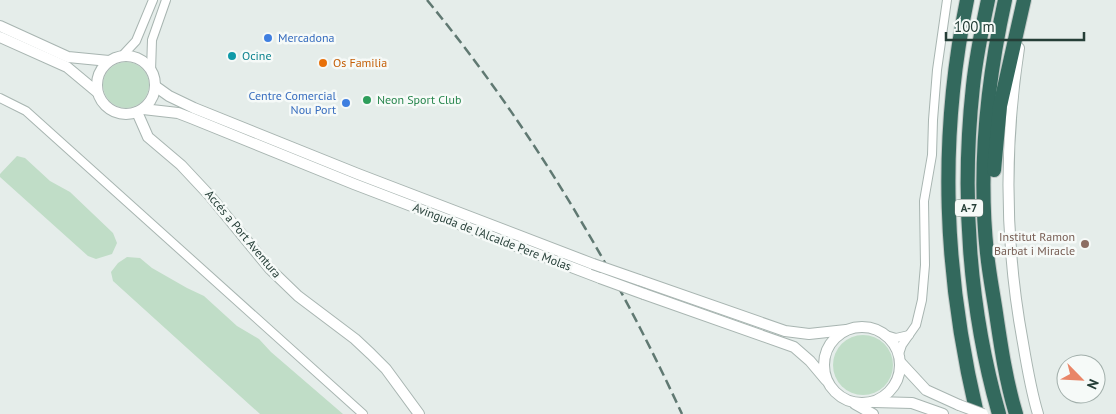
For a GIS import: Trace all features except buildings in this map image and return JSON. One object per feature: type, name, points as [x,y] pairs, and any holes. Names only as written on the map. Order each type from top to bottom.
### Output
[{"type":"highway","points":[[967,0],[950,117],[948,216],[957,315],[977,414]]},
{"type":"highway","points":[[973,85],[969,66],[979,0]]},
{"type":"highway","name":"A-7","points":[[988,0],[973,85],[968,148],[968,199],[972,266],[981,333],[999,414]]},
{"type":"highway","name":"A-7","points":[[1005,0],[987,118],[985,185],[987,253],[1005,371],[1016,414]]},
{"type":"highway","points":[[987,253],[992,233],[994,160],[1000,106],[1026,0]]},
{"type":"street","points":[[97,92],[96,82],[99,72],[110,61],[122,56],[136,41],[153,0]]},
{"type":"street","points":[[0,37],[67,67],[97,92],[104,105],[111,111],[125,115],[140,111],[153,96],[155,86],[152,71],[152,40],[166,0]]},
{"type":"street","points":[[845,399],[862,404],[871,402],[879,400],[893,388],[900,372],[902,345],[916,325],[922,300],[926,265],[924,201],[932,155],[936,86],[941,35],[947,0]]},
{"type":"street","points":[[1026,0],[1013,96],[1008,198],[1012,274],[1030,384],[1038,414]]},
{"type":"street","points":[[0,26],[68,57],[110,61]]},
{"type":"street","points":[[122,56],[139,59],[152,71]]},
{"type":"street","name":"Avinguda de l'Alcalde Pere Molas","points":[[155,86],[169,96],[194,108],[358,174],[593,264],[786,331],[809,334],[849,329]]},
{"type":"street","points":[[0,98],[26,111],[364,414]]},
{"type":"street","points":[[0,105],[15,106]]},
{"type":"street","name":"Avinguda de l'Alcalde Pere Molas","points":[[140,111],[167,111],[191,118],[354,184],[600,278],[794,347],[810,361],[829,383]]},
{"type":"street","name":"Accés a Port Aventura","points":[[140,111],[148,137],[181,165],[210,196],[270,269],[298,296],[355,339],[386,369],[419,414]]},
{"type":"street","points":[[873,414],[845,399],[833,390],[825,373],[824,362],[827,352],[832,342],[849,329],[872,328],[896,338],[910,335]]},
{"type":"street","points":[[886,335],[894,344],[900,358],[926,390],[983,414]]},
{"type":"street","points":[[871,402],[912,403],[943,414]]},
{"type":"green space","points":[[122,62],[130,62],[139,66],[145,72],[149,85],[145,98],[139,104],[130,108],[122,108],[113,104],[107,98],[103,89],[103,81],[107,72],[113,66]]},
{"type":"green space","points":[[17,156],[25,158],[50,181],[70,192],[113,233],[117,243],[112,254],[96,259],[88,256],[0,177],[0,174]]},
{"type":"green space","points":[[127,257],[140,258],[152,268],[204,296],[237,326],[259,339],[271,352],[343,414],[260,414],[113,281],[111,272],[118,263]]},
{"type":"green space","points":[[863,335],[879,340],[884,344],[888,349],[893,365],[888,381],[884,386],[879,390],[863,395],[847,390],[842,386],[838,381],[833,365],[838,349],[842,344],[847,340]]},
{"type":"railway","points":[[427,0],[501,97],[568,199],[628,305],[682,414]]},
{"type":"place","name":"Mercadona","points":[[268,38]]},
{"type":"place","name":"Ocine","points":[[232,56]]},
{"type":"place","name":"Os Familia","points":[[323,63]]},
{"type":"place","name":"Neon Sport Club","points":[[367,100]]},
{"type":"place","name":"Centre Comercial Nou Port","points":[[346,103]]},
{"type":"place","name":"Institut Ramon Barbat i Miracle","points":[[1085,244]]}]
